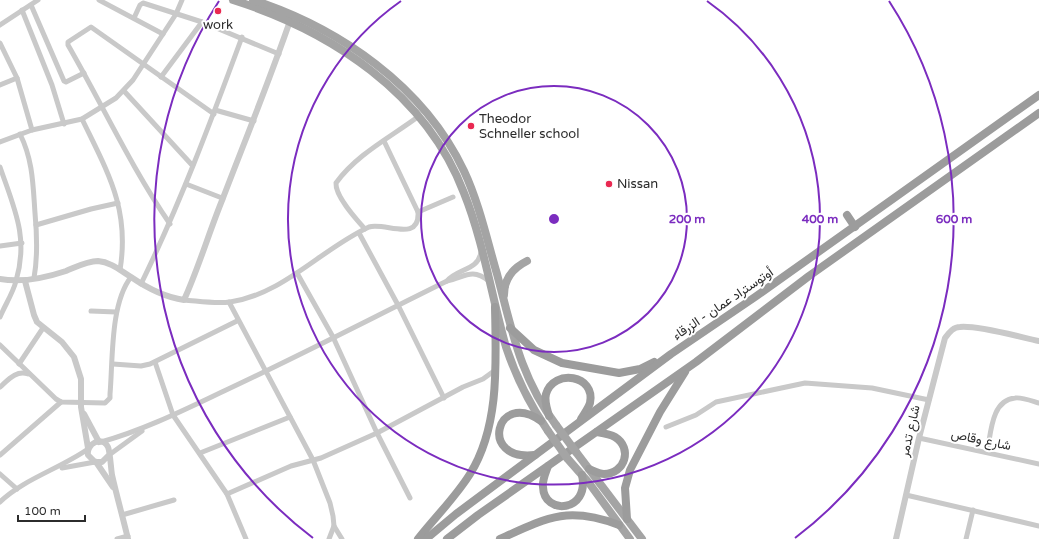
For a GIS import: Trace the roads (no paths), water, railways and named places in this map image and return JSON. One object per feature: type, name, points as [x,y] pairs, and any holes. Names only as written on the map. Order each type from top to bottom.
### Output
[{"type":"highway","name":"أوتوستراد عمان - الزرقاء","points":[[426,539],[450,518],[671,354],[729,315],[1039,95]]},
{"type":"highway","name":"أوتوستراد عمان - الزرقاء","points":[[447,539],[478,515],[688,367],[809,276],[1039,113]]},
{"type":"highway","points":[[847,215],[855,226]]},
{"type":"highway","points":[[418,539],[460,488],[476,464],[486,440],[490,426],[494,384],[495,307]]},
{"type":"highway","points":[[510,328],[534,350],[552,360],[608,372],[630,372],[640,369],[671,354]]},
{"type":"highway","points":[[627,519],[625,488],[630,470],[667,399],[688,367]]},
{"type":"highway","points":[[549,416],[546,395],[549,388],[559,379],[572,377],[584,383],[590,395],[588,408],[579,423]]},
{"type":"highway","points":[[536,455],[519,456],[508,451],[499,439],[499,429],[504,419],[513,413],[525,412],[541,421]]},
{"type":"highway","points":[[589,469],[599,473],[609,474],[619,469],[625,460],[625,449],[619,440],[611,435],[597,432]]},
{"type":"highway","points":[[548,466],[543,480],[544,493],[550,502],[559,506],[569,505],[578,500],[583,487],[582,475]]},
{"type":"highway","points":[[500,539],[543,520],[564,515],[587,516],[620,526]]},
{"type":"main road","points":[[233,0],[327,31],[409,94],[434,122],[455,154],[472,189],[510,328],[524,370],[549,416],[642,539]]},
{"type":"main road","points":[[253,0],[291,18]]},
{"type":"main road","points":[[355,53],[419,116],[440,145],[458,177],[470,210],[495,307],[514,370],[541,421],[567,458],[582,475],[630,539]]},
{"type":"main road","points":[[504,304],[505,287],[509,275],[516,268],[527,261]]},
{"type":"main road","points":[[485,268],[494,266]]},
{"type":"street","points":[[25,0],[64,81],[66,82],[84,73]]},
{"type":"street","points":[[0,25],[38,0]]},
{"type":"street","points":[[99,0],[162,34]]},
{"type":"street","points":[[0,142],[32,130],[82,120],[102,108],[124,91],[176,14],[182,0]]},
{"type":"street","points":[[134,18],[142,3],[202,22],[242,37],[279,54]]},
{"type":"street","points":[[22,10],[52,85],[64,124]]},
{"type":"street","points":[[184,300],[198,270],[222,198],[254,120],[291,18]]},
{"type":"street","points":[[161,77],[202,22]]},
{"type":"street","points":[[170,224],[150,193],[67,43],[89,27],[214,112],[254,120]]},
{"type":"street","points":[[141,284],[170,224],[242,37]]},
{"type":"street","points":[[0,43],[17,78],[32,130]]},
{"type":"street","points":[[0,85],[17,78]]},
{"type":"street","points":[[124,91],[192,165]]},
{"type":"street","points":[[365,229],[336,188],[336,182],[352,164],[419,116]]},
{"type":"street","points":[[82,120],[104,165],[118,203],[123,228],[124,244],[120,270]]},
{"type":"street","points":[[20,134],[27,148],[32,170],[37,263],[34,278]]},
{"type":"street","points":[[0,279],[16,282],[25,281],[58,274],[94,261],[108,263],[141,284],[168,297],[184,300],[229,302],[263,291],[297,273],[365,229],[381,225],[401,230],[408,230],[417,221],[418,212],[384,141]]},
{"type":"street","points":[[0,167],[17,214],[22,243],[16,282],[0,317]]},
{"type":"street","points":[[186,184],[222,198]]},
{"type":"street","points":[[418,212],[453,196]]},
{"type":"street","points":[[36,225],[91,209],[118,203]]},
{"type":"street","points":[[359,233],[398,305],[444,398]]},
{"type":"street","points":[[0,246],[22,243]]},
{"type":"street","points":[[448,281],[453,276],[475,265],[481,251]]},
{"type":"street","points":[[297,273],[333,337],[377,433],[410,498]]},
{"type":"street","points":[[0,502],[17,489],[55,470],[88,449],[92,444],[173,415],[265,372],[448,281],[473,274],[481,276],[488,281]]},
{"type":"street","points":[[0,345],[49,394],[61,402],[80,405],[108,402],[110,398],[116,312],[123,290],[131,278]]},
{"type":"street","points":[[25,281],[34,316],[43,328],[62,342],[74,357],[81,379],[80,405],[90,458],[95,462],[116,493]]},
{"type":"street","points":[[229,302],[237,321],[313,460],[330,503],[334,526],[342,539]]},
{"type":"street","points":[[91,311],[116,312]]},
{"type":"street","points":[[113,364],[141,366],[155,362],[237,321]]},
{"type":"street","name":"شارع تدمر","points":[[896,539],[941,348],[950,331],[959,326],[1039,341]]},
{"type":"street","points":[[19,364],[43,328]]},
{"type":"street","points":[[155,362],[173,415],[227,494],[246,539]]},
{"type":"street","points":[[227,494],[290,466],[313,460],[377,433],[483,379],[494,371]]},
{"type":"street","points":[[0,387],[18,373],[31,375]]},
{"type":"street","points":[[483,379],[494,384]]},
{"type":"street","points":[[666,427],[696,415],[716,402],[806,383],[872,388],[929,400]]},
{"type":"street","points":[[987,452],[995,414],[1005,401],[1015,398],[1039,402]]},
{"type":"street","points":[[0,455],[61,402]]},
{"type":"street","points":[[80,405],[100,442],[108,448],[108,455],[116,493],[128,538],[117,539]]},
{"type":"street","points":[[200,453],[290,417]]},
{"type":"street","points":[[55,470],[104,461],[108,455],[154,423]]},
{"type":"street","name":"شارع وقاص","points":[[919,438],[1039,464]]},
{"type":"street","points":[[0,474],[17,489]]},
{"type":"street","points":[[906,495],[1039,526]]},
{"type":"street","points":[[122,514],[174,500]]},
{"type":"street","points":[[966,539],[972,510]]},
{"type":"street","points":[[329,539],[334,526]]},
{"type":"place","name":"work","points":[[218,11]]},
{"type":"place","name":"Theodor Schneller school","points":[[471,126]]},
{"type":"place","name":"Nissan","points":[[609,184]]}]
